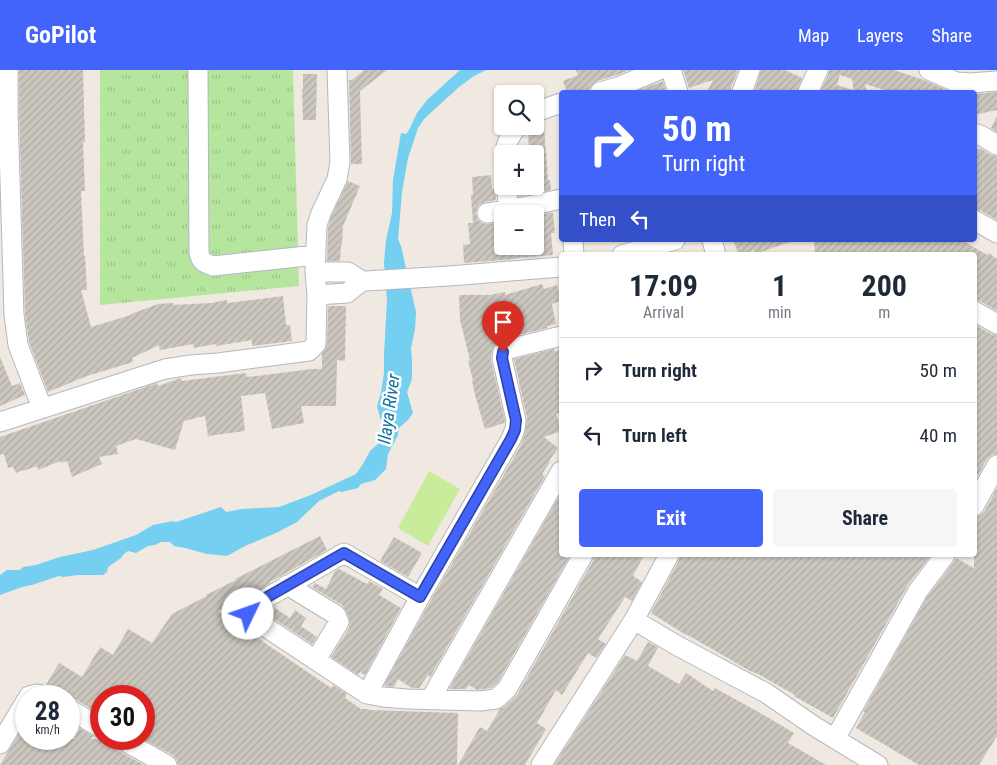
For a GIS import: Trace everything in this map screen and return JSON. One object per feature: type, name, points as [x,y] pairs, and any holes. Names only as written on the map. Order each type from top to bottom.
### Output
[{"type":"street","points":[[8,70],[14,315],[18,345],[42,408]]},
{"type":"street","points":[[198,70],[200,259],[213,266],[315,264],[348,272],[366,281]]},
{"type":"street","points":[[619,90],[659,70]]},
{"type":"street","points":[[671,70],[677,90]]},
{"type":"street","points":[[743,90],[750,70]]},
{"type":"street","points":[[809,90],[818,70]]},
{"type":"street","points":[[929,70],[956,82],[997,81]]},
{"type":"street","points":[[0,422],[165,369],[309,351],[316,344],[316,225],[337,179],[340,162],[338,71]]},
{"type":"street","points":[[544,111],[559,108]]},
{"type":"street","points":[[977,134],[997,145]]},
{"type":"street","points":[[532,205],[559,199]]},
{"type":"street","points":[[487,213],[494,212]]},
{"type":"street","points":[[977,222],[997,233]]},
{"type":"street","points":[[633,252],[668,242]]},
{"type":"street","points":[[317,295],[347,293],[366,281],[559,267]]},
{"type":"street","points":[[977,312],[997,324]]},
{"type":"street","points":[[367,694],[515,430],[516,420],[502,358],[503,352],[509,348],[559,336]]},
{"type":"street","points":[[977,501],[997,466]]},
{"type":"street","points":[[430,700],[554,501],[559,480]]},
{"type":"street","points":[[420,597],[344,553],[250,607],[248,614],[367,694],[430,700],[480,701],[496,699],[506,689],[582,557]]},
{"type":"street","points":[[542,765],[634,620],[668,557]]},
{"type":"street","points":[[834,738],[918,591],[944,557]]},
{"type":"street","points":[[288,585],[338,618],[339,622],[316,660]]},
{"type":"street","points":[[634,620],[676,645],[766,693],[814,726],[878,765]]},
{"type":"street","points":[[0,744],[15,719]]},
{"type":"street","points":[[140,750],[167,765]]},
{"type":"green space","points":[[100,70],[293,70],[299,286],[100,305]]},
{"type":"green space","points":[[429,471],[460,489],[428,546],[398,528]]},
{"type":"water","name":"Ilaya River","points":[[460,70],[486,70],[459,87],[425,118],[418,128],[408,158],[402,192],[398,239],[416,312],[411,348],[412,379],[407,392],[413,413],[399,428],[398,435],[388,454],[386,469],[375,480],[361,484],[358,488],[339,491],[319,501],[297,522],[227,556],[207,554],[174,546],[170,542],[161,542],[148,546],[136,553],[128,551],[108,567],[107,572],[103,575],[59,576],[0,595],[0,575],[7,570],[20,570],[23,567],[93,550],[136,535],[153,525],[176,522],[221,507],[226,512],[279,507],[311,495],[356,474],[370,451],[380,442],[383,428],[377,406],[384,373],[387,300],[384,263],[386,240],[392,213],[393,180],[401,133],[406,134],[417,113],[427,100]]},
{"type":"building","points":[[19,70],[83,70],[85,191],[81,191],[87,290],[81,290],[91,327],[131,315],[158,304],[211,303],[227,300],[227,303],[283,296],[286,325],[290,325],[292,341],[252,346],[252,340],[194,348],[193,344],[160,350],[159,345],[132,358],[133,362],[87,376],[48,392],[29,342],[25,314]]},
{"type":"building","points":[[364,70],[387,70],[360,91],[362,164],[351,164],[349,80],[352,80]]},
{"type":"building","points":[[576,70],[630,70],[597,81],[589,90],[566,90],[563,81],[578,75]]},
{"type":"building","points":[[683,70],[738,70],[731,90],[708,90],[713,80],[689,88]]},
{"type":"building","points":[[761,70],[785,70],[802,78],[798,90],[755,90]]},
{"type":"building","points":[[829,70],[894,70],[947,90],[885,90],[865,84],[866,90],[854,90],[852,79],[840,75],[837,85],[853,90],[821,90]]},
{"type":"building","points":[[303,74],[317,74],[316,120],[303,120]]},
{"type":"building","points":[[663,81],[665,90],[639,90]]},
{"type":"building","points":[[997,92],[997,110],[977,114],[977,94]]},
{"type":"building","points":[[997,116],[997,132],[991,128]]},
{"type":"building","points":[[544,126],[548,180],[550,180],[551,190],[544,191],[544,145],[529,145],[528,135],[544,135]]},
{"type":"building","points":[[980,148],[991,155],[997,156],[997,220],[977,210],[977,149]]},
{"type":"building","points":[[491,175],[492,189],[494,188],[496,200],[480,204],[476,214],[478,220],[482,223],[494,223],[494,255],[544,255],[544,214],[553,212],[555,233],[551,233],[553,255],[464,263],[463,245],[470,244],[468,223],[473,223],[472,177]]},
{"type":"building","points":[[348,181],[360,186],[343,226],[340,261],[327,261],[328,227]]},
{"type":"building","points":[[734,242],[790,242],[761,252],[754,252],[754,250],[738,252]]},
{"type":"building","points":[[814,242],[965,242],[987,255],[989,253],[997,259],[997,311],[977,300],[977,252],[815,252]]},
{"type":"building","points":[[542,284],[544,289],[557,285],[559,302],[552,304],[556,324],[506,338],[494,346],[491,360],[505,421],[485,429],[475,395],[468,361],[470,360],[460,320],[459,295],[490,295],[505,292],[505,295]]},
{"type":"building","points":[[328,306],[346,306],[345,361],[337,360],[336,406],[301,406],[304,423],[272,429],[265,393],[241,396],[245,431],[208,436],[205,416],[184,421],[175,450],[136,439],[116,446],[118,454],[99,457],[102,464],[72,477],[67,461],[61,463],[60,461],[38,470],[37,466],[16,473],[13,467],[8,468],[4,454],[0,455],[0,437],[157,383],[158,386],[181,378],[182,381],[246,373],[247,377],[322,369],[322,353],[327,344]]},
{"type":"building","points":[[977,326],[991,334],[997,335],[997,454],[987,459],[977,477]]},
{"type":"building","points":[[554,349],[555,352],[559,350],[559,413],[556,414],[559,422],[559,432],[544,437],[558,448],[542,474],[545,476],[430,677],[428,675],[419,688],[412,688],[398,679],[394,687],[385,686],[430,602],[521,445],[527,418],[514,359]]},
{"type":"building","points":[[0,357],[12,386],[20,383],[25,395],[0,406]]},
{"type":"building","points":[[997,488],[997,736],[979,765],[919,765],[856,728],[927,597],[956,558],[974,568],[974,557],[977,557],[977,516],[984,512]]},
{"type":"building","points":[[559,496],[559,557],[568,559],[498,682],[491,688],[477,690],[469,685],[466,689],[449,689]]},
{"type":"building","points":[[320,536],[327,550],[244,599],[218,611],[331,688],[333,685],[347,694],[345,698],[361,709],[458,713],[457,765],[178,765],[173,755],[155,745],[155,685],[90,685],[90,708],[80,702],[80,685],[46,685],[59,663],[82,677],[100,647],[113,655],[128,629],[152,643],[172,614],[235,579]]},
{"type":"building","points":[[394,537],[422,553],[408,577],[380,561]]},
{"type":"building","points":[[594,557],[643,557],[633,576],[642,582],[632,601],[625,597],[598,639],[606,644],[596,658],[588,653],[562,695],[556,690],[537,723],[546,729],[525,765],[458,765],[480,727],[487,731],[500,709],[517,695]]},
{"type":"building","points":[[680,557],[929,557],[908,585],[833,718],[760,675],[686,635],[651,613]]},
{"type":"building","points":[[339,569],[367,584],[369,581],[383,589],[379,595],[401,608],[365,675],[360,672],[358,675],[331,657],[349,628],[349,618],[342,605],[312,587],[315,583],[326,589],[335,571]]},
{"type":"building","points":[[273,607],[290,618],[295,610],[306,618],[301,626],[317,637],[312,644],[265,613]]},
{"type":"building","points":[[648,642],[658,647],[648,666],[679,684],[686,673],[713,691],[715,688],[762,714],[794,733],[788,743],[826,765],[554,765],[625,655],[637,661]]},
{"type":"building","points":[[80,728],[90,734],[90,750],[117,750],[144,765],[0,765],[15,740],[15,750],[80,750]]},
{"type":"route","points":[[248,614],[250,607],[344,553],[420,597],[515,430],[516,420],[502,358],[503,352]]}]
